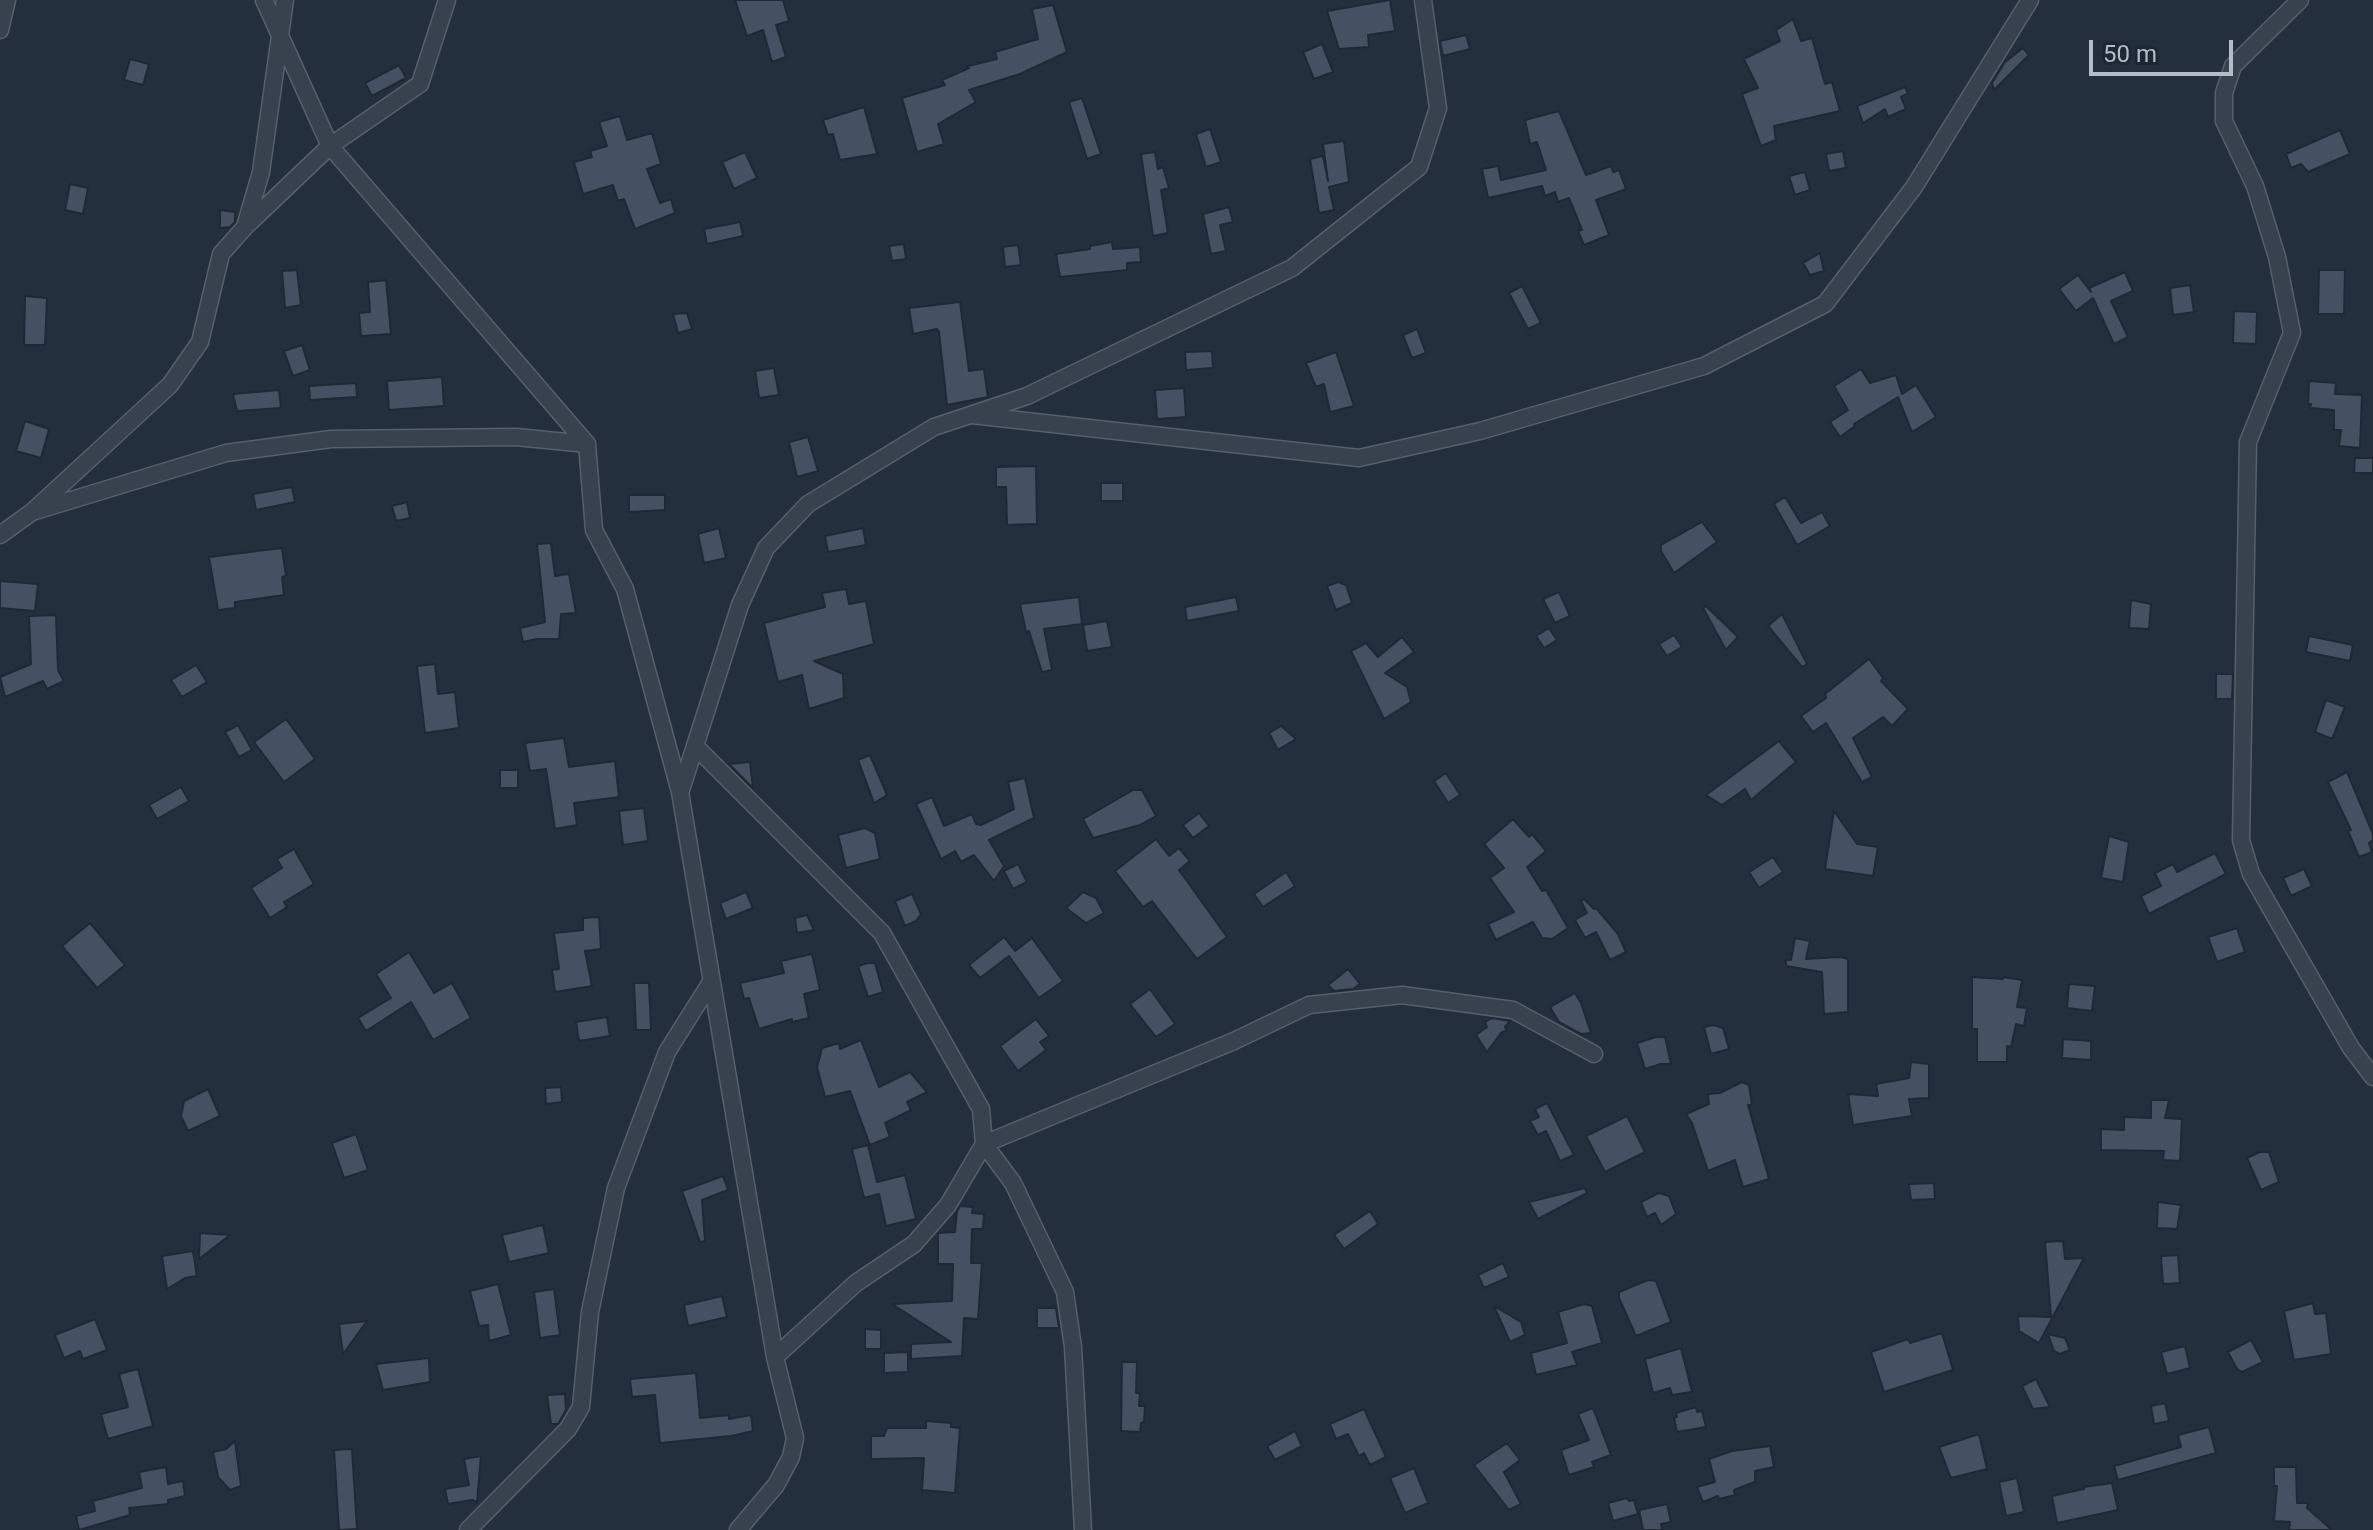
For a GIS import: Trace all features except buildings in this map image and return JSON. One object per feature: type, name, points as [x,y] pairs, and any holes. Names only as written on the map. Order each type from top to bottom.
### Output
[{"type":"street","points":[[0,30],[7,0]]},
{"type":"street","points":[[264,0],[330,146],[587,444],[594,530],[625,589],[680,792],[775,1357],[795,1438],[791,1457],[776,1485],[738,1530]]},
{"type":"street","points":[[245,227],[261,172],[285,0]]},
{"type":"street","points":[[0,535],[32,512],[170,385],[200,342],[221,254],[295,177],[330,146],[420,84],[447,0]]},
{"type":"street","points":[[680,792],[740,605],[766,548],[808,504],[934,427],[1027,396],[1292,268],[1419,167],[1438,108],[1423,0]]},
{"type":"street","points":[[972,415],[1359,458],[1480,431],[1704,366],[1825,304],[1914,187],[2030,0]]},
{"type":"street","points":[[2300,0],[2233,66],[2224,93],[2224,121],[2259,200],[2277,257],[2292,333],[2248,442],[2241,840],[2251,874],[2351,1048],[2373,1077]]},
{"type":"street","points":[[32,512],[226,453],[331,439],[516,437],[587,444]]},
{"type":"street","points":[[695,746],[882,933],[981,1109],[984,1144],[1013,1183],[1065,1292],[1073,1347],[1083,1530]]},
{"type":"street","points":[[468,1530],[568,1429],[581,1407],[590,1312],[616,1188],[667,1052],[711,982]]},
{"type":"street","points":[[775,1357],[856,1283],[914,1244],[948,1205],[984,1144],[1234,1041],[1309,1005],[1402,995],[1513,1010],[1594,1054]]}]
